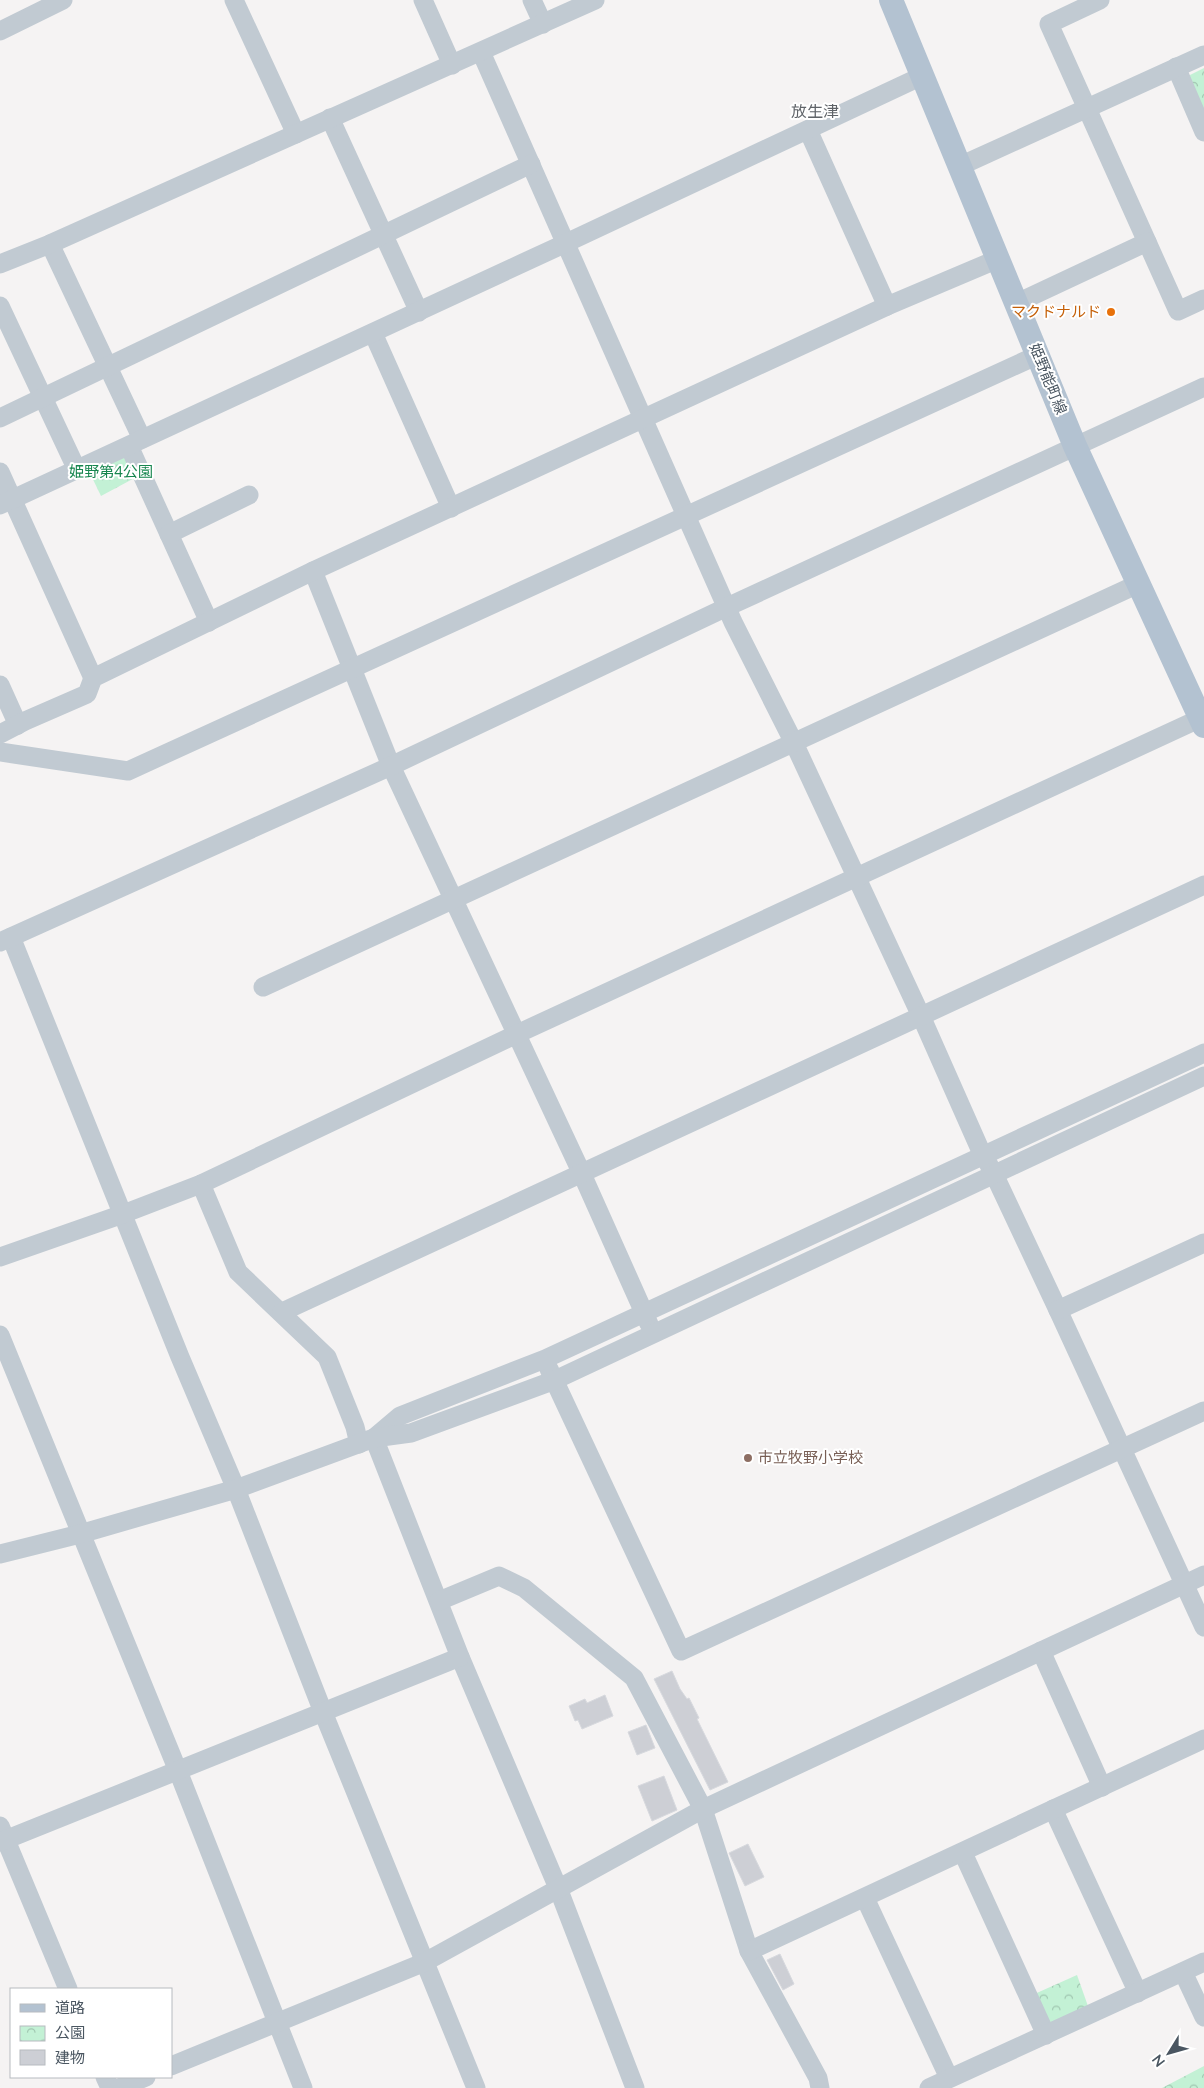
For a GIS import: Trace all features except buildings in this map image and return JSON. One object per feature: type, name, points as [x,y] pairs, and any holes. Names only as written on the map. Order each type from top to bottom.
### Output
[{"type":"main road","name":"姫野能町線","points":[[891,0],[1075,446],[1202,722]]},
{"type":"street","points":[[0,31],[64,0]]},
{"type":"street","points":[[234,0],[296,134]]},
{"type":"street","points":[[423,0],[452,65]]},
{"type":"street","points":[[532,0],[543,24]]},
{"type":"street","points":[[0,264],[50,244],[595,0]]},
{"type":"street","points":[[1100,0],[1049,24],[1178,311],[1204,299]]},
{"type":"street","points":[[481,52],[727,607],[794,743],[1204,1627]]},
{"type":"street","points":[[960,166],[1204,55]]},
{"type":"street","points":[[1176,67],[1204,132]]},
{"type":"street","points":[[6,502],[566,244],[922,76]]},
{"type":"street","points":[[330,118],[418,312]]},
{"type":"street","points":[[808,130],[887,306]]},
{"type":"street","points":[[0,418],[531,164]]},
{"type":"street","points":[[1016,303],[1147,242]]},
{"type":"street","points":[[50,244],[108,367],[169,534],[209,622]]},
{"type":"street","points":[[0,734],[18,724],[87,694],[93,678],[313,571],[644,420],[887,306],[998,259]]},
{"type":"street","points":[[0,306],[77,470]]},
{"type":"street","points":[[373,332],[451,508]]},
{"type":"street","points":[[0,752],[128,771],[1038,355]]},
{"type":"street","points":[[476,2088],[323,1712],[236,1489],[180,1357],[123,1214],[5,939],[391,766],[727,607],[1204,387]]},
{"type":"street","points":[[0,472],[6,502],[93,678]]},
{"type":"street","points":[[169,534],[250,495]]},
{"type":"street","points":[[313,571],[391,766],[582,1174],[654,1334]]},
{"type":"street","points":[[263,987],[1138,584]]},
{"type":"street","points":[[0,685],[18,724]]},
{"type":"street","points":[[0,1257],[123,1214],[201,1184],[517,1034],[1202,722]]},
{"type":"street","points":[[282,1312],[1204,885]]},
{"type":"street","points":[[367,1441],[400,1416],[545,1359],[1204,1053]]},
{"type":"street","points":[[0,1554],[80,1534],[236,1489],[367,1441],[411,1433],[554,1380],[1204,1076]]},
{"type":"street","points":[[201,1184],[238,1272],[327,1357],[355,1427],[367,1441],[439,1601],[460,1657],[558,1888],[635,2088]]},
{"type":"street","points":[[1058,1310],[1204,1243]]},
{"type":"street","points":[[0,1335],[178,1771],[303,2088]]},
{"type":"street","points":[[545,1359],[681,1651],[1204,1411]]},
{"type":"street","points":[[172,2066],[425,1962],[703,1809],[1204,1574]]},
{"type":"street","points":[[439,1601],[499,1576],[524,1588],[634,1678],[703,1809],[749,1952],[818,2078],[820,2088]]},
{"type":"street","points":[[1041,1651],[1102,1787]]},
{"type":"street","points":[[68,1988],[2,1836],[178,1771],[460,1657]]},
{"type":"street","points":[[749,1952],[1204,1739]]},
{"type":"street","points":[[1053,1809],[1138,1993]]},
{"type":"street","points":[[962,1853],[1046,2036]]},
{"type":"street","points":[[865,1898],[949,2078]]},
{"type":"street","points":[[929,2088],[1204,1962]]},
{"type":"street","points":[[1183,1972],[1204,2017]]},
{"type":"street","points":[[119,2088],[144,2078]]},
{"type":"green space","points":[[1204,68],[1204,111],[1188,76]]},
{"type":"green space","name":"姫野第4公園","points":[[129,446],[142,474],[101,496],[86,465]]},
{"type":"green space","points":[[1077,1975],[1089,2009],[1046,2027],[1030,1996]]},
{"type":"green space","points":[[1204,2066],[1204,2088],[1162,2088]]},
{"type":"place","name":"マクドナルド","points":[[1111,312]]},
{"type":"place","name":"市立牧野小学校","points":[[748,1458]]},
{"type":"district","name":"放生津","points":[[815,111]]}]
